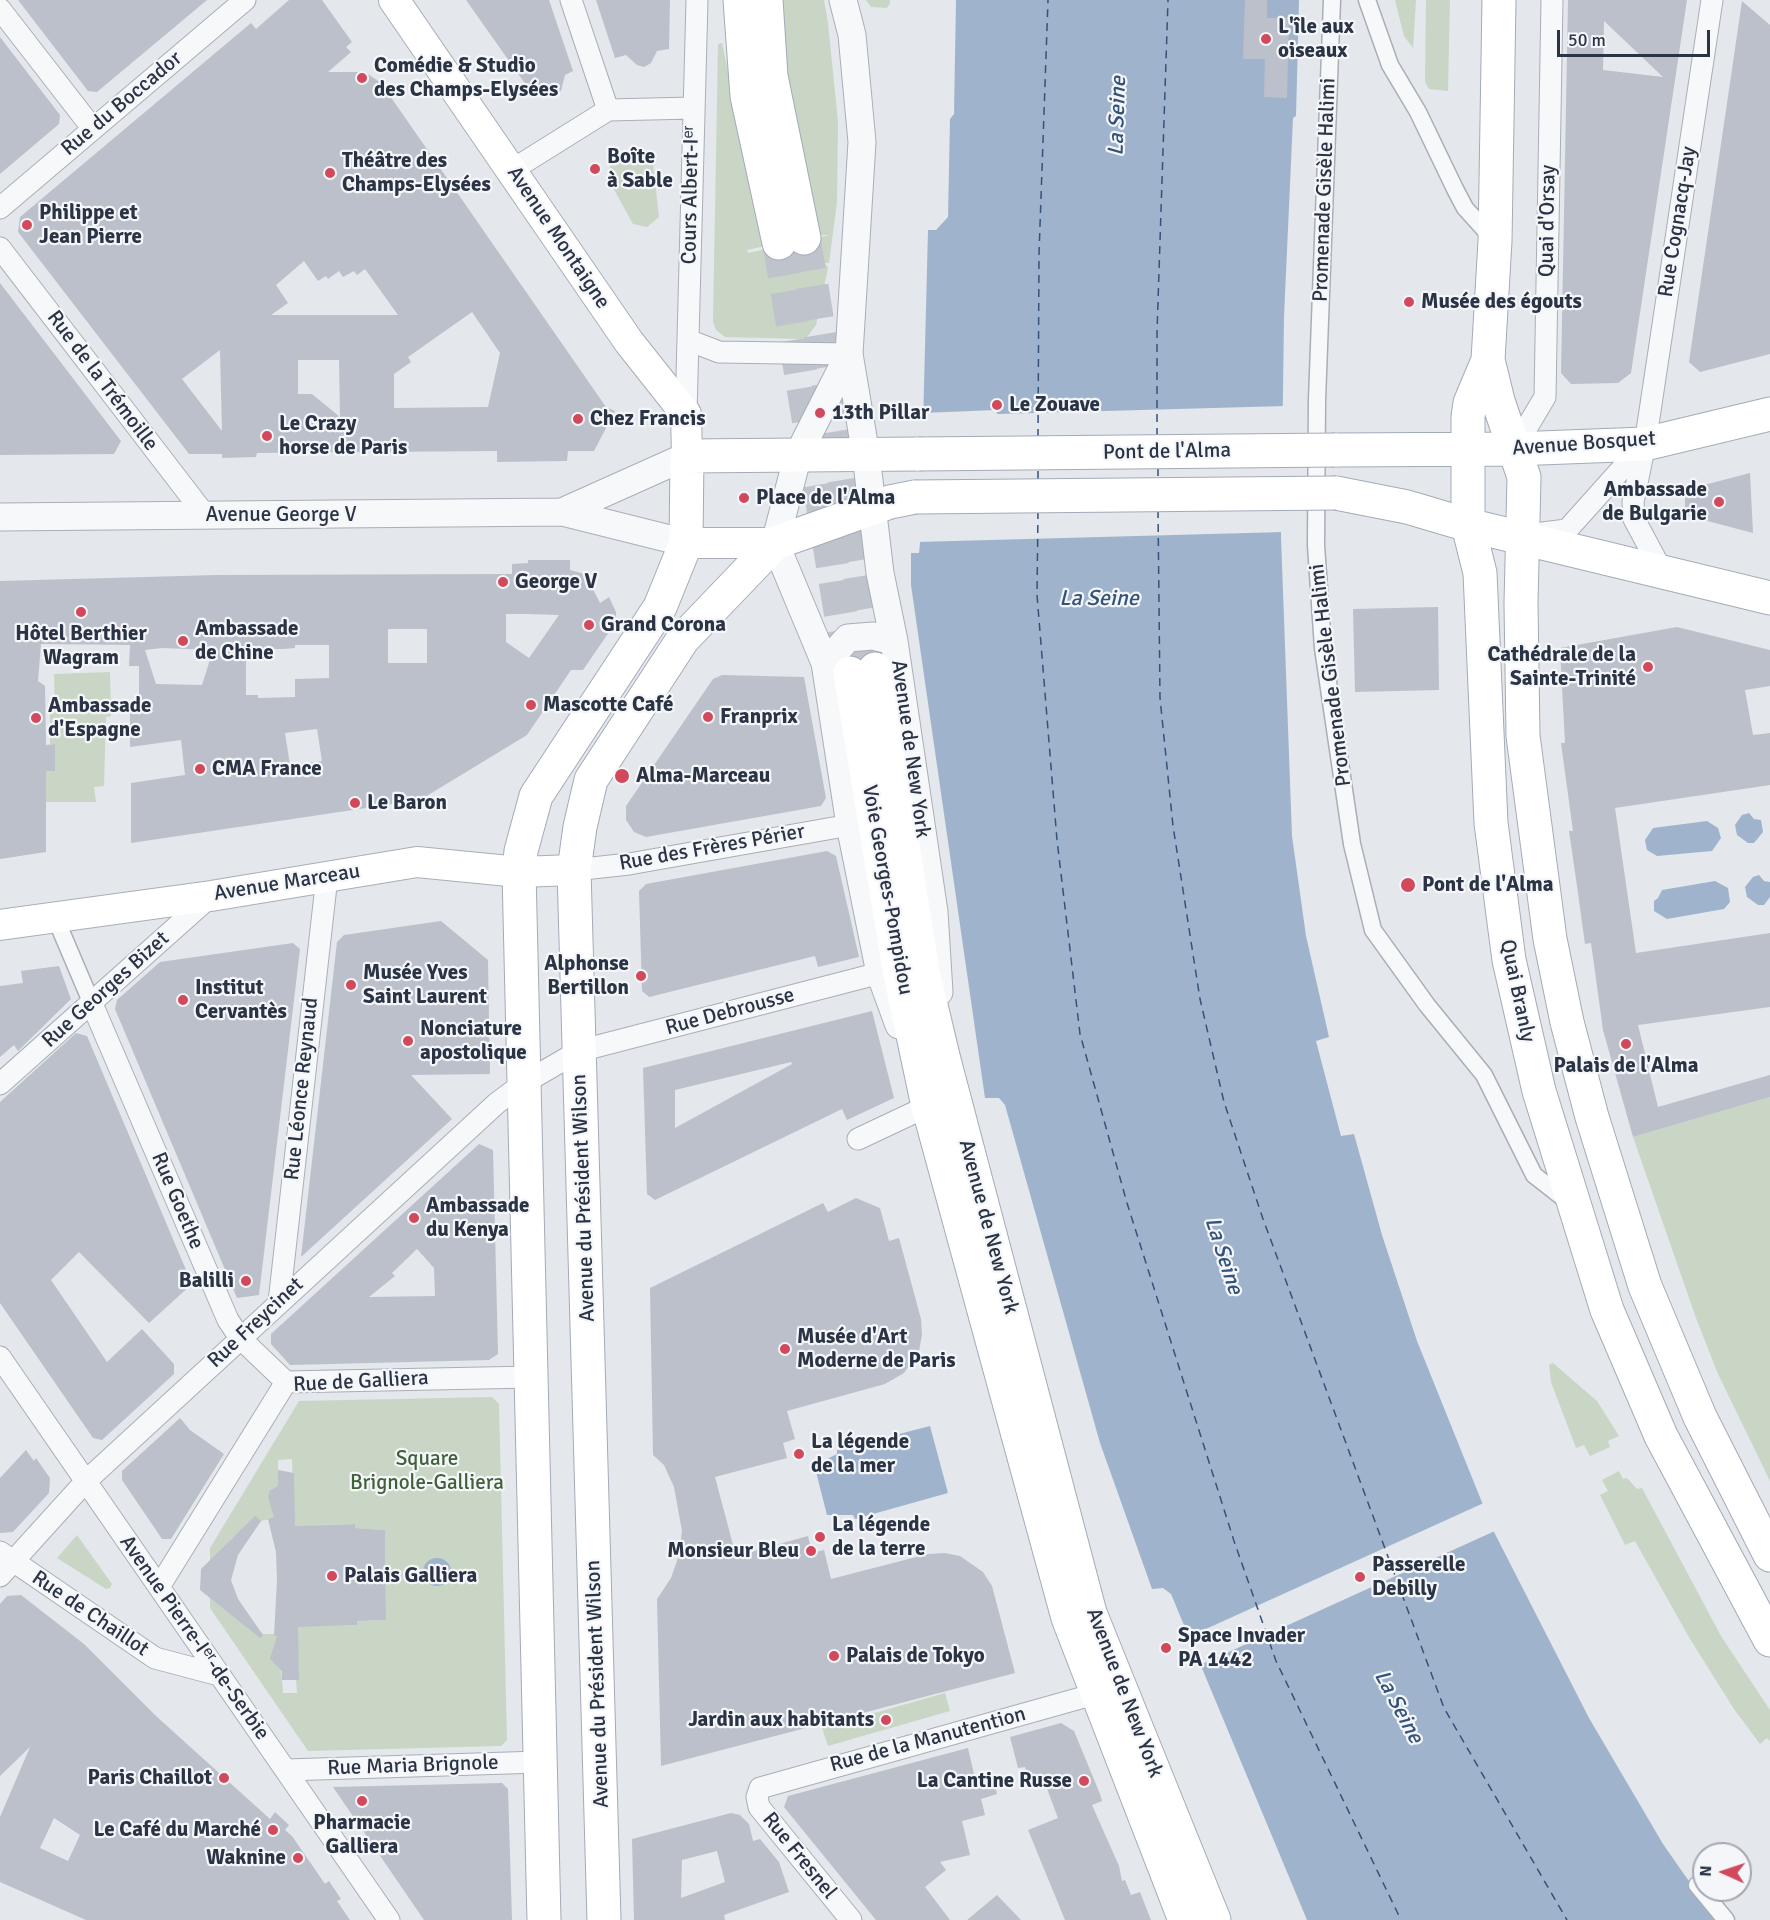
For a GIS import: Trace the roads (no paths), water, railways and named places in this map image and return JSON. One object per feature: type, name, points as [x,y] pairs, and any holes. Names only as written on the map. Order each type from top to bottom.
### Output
[{"type":"main road","name":"Avenue Montaigne","points":[[394,0],[629,342],[686,402]]},
{"type":"main road","points":[[724,0],[747,96],[792,241],[771,76],[766,0]]},
{"type":"main road","points":[[740,0],[747,96]]},
{"type":"main road","points":[[1499,0],[1495,241],[1488,360],[1498,401],[1515,449]]},
{"type":"main road","points":[[1468,449],[1470,403],[1488,360]]},
{"type":"main road","points":[[544,1920],[519,872],[521,851],[536,796],[660,607],[686,543],[686,402]]},
{"type":"main road","name":"Avenue Bosquet","points":[[1468,449],[1645,444],[1770,414]]},
{"type":"main road","name":"Quai Branly","points":[[1468,449],[1468,525],[1480,573],[1491,823],[1509,960],[1539,1092],[1607,1310],[1661,1436],[1770,1640]]},
{"type":"main road","name":"Pont de l'Alma","points":[[866,455],[1468,449]]},
{"type":"main road","name":"Quai Branly","points":[[1515,449],[1524,477],[1521,603],[1523,736],[1550,939],[1567,1022],[1614,1189],[1645,1286],[1700,1417],[1770,1555]]},
{"type":"main road","points":[[687,456],[866,455]]},
{"type":"main road","name":"Pont de l'Alma","points":[[873,508],[915,497],[1336,493],[1407,507],[1468,525],[1523,536],[1770,598]]},
{"type":"main road","points":[[686,543],[775,543],[873,508]]},
{"type":"main road","name":"Avenue du Président Wilson","points":[[604,1920],[574,870],[580,827],[591,780],[683,639],[775,543]]},
{"type":"main road","name":"Voie Georges-Pompidou","points":[[850,669],[944,1060]]},
{"type":"main road","name":"Voie Georges-Pompidou","points":[[850,669],[900,974],[928,1106]]},
{"type":"main road","name":"Avenue Marceau","points":[[0,925],[211,896],[417,862],[519,872],[574,870]]},
{"type":"main road","name":"Avenue de New York","points":[[944,1060],[1090,1613],[1214,1920]]},
{"type":"main road","name":"Avenue de New York","points":[[928,1106],[1065,1607],[1095,1694],[1185,1920]]},
{"type":"street","name":"Rue du Boccador","points":[[0,208],[245,0]]},
{"type":"street","points":[[571,0],[608,110]]},
{"type":"street","name":"Cours Albert-Iᵉʳ","points":[[686,402],[697,0]]},
{"type":"street","points":[[843,0],[852,35],[862,142],[849,354],[873,508]]},
{"type":"street","name":"Promenade Gisèle Halimi","points":[[1332,0],[1317,400],[1316,545],[1323,648],[1352,844],[1373,930],[1427,1005],[1484,1075],[1534,1175],[1574,1207]]},
{"type":"street","points":[[1367,0],[1390,65],[1465,208],[1495,241]]},
{"type":"street","name":"Quai d'Orsay","points":[[1515,449],[1545,397],[1552,0]]},
{"type":"street","name":"Rue Cognacq-Jay","points":[[1662,570],[1634,519],[1632,502],[1645,444],[1712,0]]},
{"type":"street","points":[[0,9],[93,129]]},
{"type":"street","points":[[512,170],[608,110],[693,108]]},
{"type":"street","name":"Rue de la Trémoille","points":[[0,248],[205,515]]},
{"type":"street","points":[[688,340],[719,352],[849,354]]},
{"type":"street","points":[[775,543],[798,455],[849,354]]},
{"type":"street","points":[[1523,536],[1567,530],[1645,444]]},
{"type":"street","name":"Avenue George V","points":[[562,512],[687,456]]},
{"type":"street","name":"Avenue de New York","points":[[873,508],[880,573],[894,641],[934,912],[944,1060]]},
{"type":"street","name":"Avenue George V","points":[[0,517],[562,512],[686,543]]},
{"type":"street","name":"Avenue de New York","points":[[775,543],[850,669],[850,825],[880,973],[928,1106]]},
{"type":"street","points":[[850,669],[848,638],[873,636],[894,641]]},
{"type":"street","name":"Rue des Frères Périer","points":[[574,870],[629,864],[850,825]]},
{"type":"street","name":"Rue Léonce Reynaud","points":[[279,1302],[327,877]]},
{"type":"street","name":"Rue Georges Bizet","points":[[0,1084],[211,896]]},
{"type":"street","points":[[55,917],[92,1004]]},
{"type":"street","name":"Rue Debrousse","points":[[524,1083],[579,1051],[880,973]]},
{"type":"street","name":"Rue Goethe","points":[[92,1004],[228,1320],[240,1338],[286,1382]]},
{"type":"street","name":"Rue Freycinet","points":[[4,1563],[86,1481],[279,1302],[497,1103],[524,1083]]},
{"type":"street","points":[[858,1139],[928,1106]]},
{"type":"street","name":"Avenue Pierre-Iᵉʳ-de-Serbie","points":[[0,1357],[389,1920]]},
{"type":"street","name":"Rue de Galliera","points":[[159,1587],[286,1382],[531,1377]]},
{"type":"street","name":"Rue de Chaillot","points":[[4,1563],[155,1658],[219,1675]]},
{"type":"street","name":"Rue de la Manutention","points":[[760,1788],[780,1780],[1095,1694]]},
{"type":"street","name":"Rue Maria Brignole","points":[[286,1770],[540,1762]]},
{"type":"street","name":"Rue Fresnel","points":[[760,1788],[757,1797],[759,1806],[851,1920]]},
{"type":"street","points":[[1712,1902],[1726,1920]]},
{"type":"water","name":"La Seine","points":[[956,0],[1299,0],[1296,116],[1293,118],[1284,317],[1281,537],[1292,836],[1306,936],[1329,1037],[1316,1041],[1341,1136],[1354,1134],[1382,1235],[1417,1341],[1494,1532],[1589,1718],[1663,1844],[1692,1886],[1692,1902],[1703,1902],[1716,1920],[1307,1920],[1171,1594],[1163,1588],[1152,1589],[1100,1443],[1005,1105],[999,1098],[985,1098],[911,585],[911,553],[919,553],[920,543],[928,230],[936,230],[948,217],[950,119],[954,114]]},
{"type":"water","points":[[1749,813],[1754,819],[1761,820],[1763,832],[1754,843],[1748,843],[1737,835],[1735,825],[1742,815]]},
{"type":"water","points":[[1707,821],[1718,828],[1721,838],[1712,851],[1657,856],[1647,850],[1645,840],[1653,828]]},
{"type":"water","points":[[1759,875],[1764,881],[1770,882],[1770,897],[1764,905],[1758,905],[1747,897],[1745,887],[1753,877]]},
{"type":"water","points":[[1715,881],[1728,888],[1730,902],[1724,909],[1667,919],[1654,911],[1654,901],[1662,890]]},
{"type":"water","points":[[930,1426],[948,1493],[855,1519],[853,1515],[827,1515],[815,1468],[822,1466],[829,1458],[837,1454],[837,1450]]},
{"type":"water","points":[[437,1558],[447,1562],[451,1572],[447,1582],[437,1586],[427,1582],[423,1572],[427,1562]]},
{"type":"tunnel","points":[[804,238],[875,669]]},
{"type":"tunnel","points":[[779,243],[850,671]]},
{"type":"place","name":"L'île aux oiseaux","points":[[1266,39]]},
{"type":"place","name":"Comédie & Studio des Champs-Elysées","points":[[362,78]]},
{"type":"place","name":"Boîte à Sable","points":[[595,169]]},
{"type":"place","name":"Théâtre des Champs-Elysées","points":[[330,173]]},
{"type":"place","name":"Philippe et Jean Pierre","points":[[27,225]]},
{"type":"place","name":"Musée des égouts","points":[[1409,302]]},
{"type":"place","name":"Le Zouave","points":[[997,405]]},
{"type":"place","name":"13th Pillar","points":[[820,413]]},
{"type":"place","name":"Chez Francis","points":[[578,419]]},
{"type":"place","name":"Le Crazy horse de Paris","points":[[267,436]]},
{"type":"place","name":"Place de l'Alma","points":[[744,498]]},
{"type":"place","name":"Ambassade de Bulgarie","points":[[1719,502]]},
{"type":"place","name":"George V","points":[[503,582]]},
{"type":"place","name":"Hôtel Berthier Wagram","points":[[81,612]]},
{"type":"place","name":"Grand Corona","points":[[589,625]]},
{"type":"place","name":"Ambassade de Chine","points":[[183,641]]},
{"type":"place","name":"Cathédrale de la Sainte-Trinité","points":[[1648,667]]},
{"type":"place","name":"Mascotte Café","points":[[531,705]]},
{"type":"place","name":"Franprix","points":[[708,717]]},
{"type":"place","name":"Ambassade d'Espagne","points":[[36,718]]},
{"type":"place","name":"CMA France","points":[[200,769]]},
{"type":"place","name":"Alma-Marceau","points":[[622,776]]},
{"type":"place","name":"Le Baron","points":[[355,803]]},
{"type":"place","name":"Pont de l'Alma","points":[[1408,885]]},
{"type":"place","name":"Alphonse Bertillon","points":[[641,976]]},
{"type":"place","name":"Musée Yves Saint Laurent","points":[[351,985]]},
{"type":"place","name":"Institut Cervantès","points":[[183,1000]]},
{"type":"place","name":"Nonciature apostolique","points":[[408,1041]]},
{"type":"place","name":"Palais de l'Alma","points":[[1626,1044]]},
{"type":"place","name":"Ambassade du Kenya","points":[[414,1218]]},
{"type":"place","name":"Balilli","points":[[246,1281]]},
{"type":"place","name":"Musée d'Art Moderne de Paris","points":[[785,1349]]},
{"type":"place","name":"La légende de la mer","points":[[799,1454]]},
{"type":"place","name":"La légende de la terre","points":[[820,1537]]},
{"type":"place","name":"Monsieur Bleu","points":[[811,1551]]},
{"type":"place","name":"Palais Galliera","points":[[332,1576]]},
{"type":"place","name":"Passerelle Debilly","points":[[1360,1577]]},
{"type":"place","name":"Space Invader PA 1442","points":[[1166,1648]]},
{"type":"place","name":"Palais de Tokyo","points":[[834,1656]]},
{"type":"place","name":"Jardin aux habitants","points":[[886,1720]]},
{"type":"place","name":"Paris Chaillot","points":[[224,1778]]},
{"type":"place","name":"La Cantine Russe","points":[[1084,1781]]},
{"type":"place","name":"Pharmacie Galliera","points":[[362,1801]]},
{"type":"place","name":"Le Café du Marché","points":[[273,1830]]},
{"type":"place","name":"Waknine","points":[[298,1858]]},
{"type":"park label","name":"Square Brignole-Galliera","points":[[427,1471]]}]
